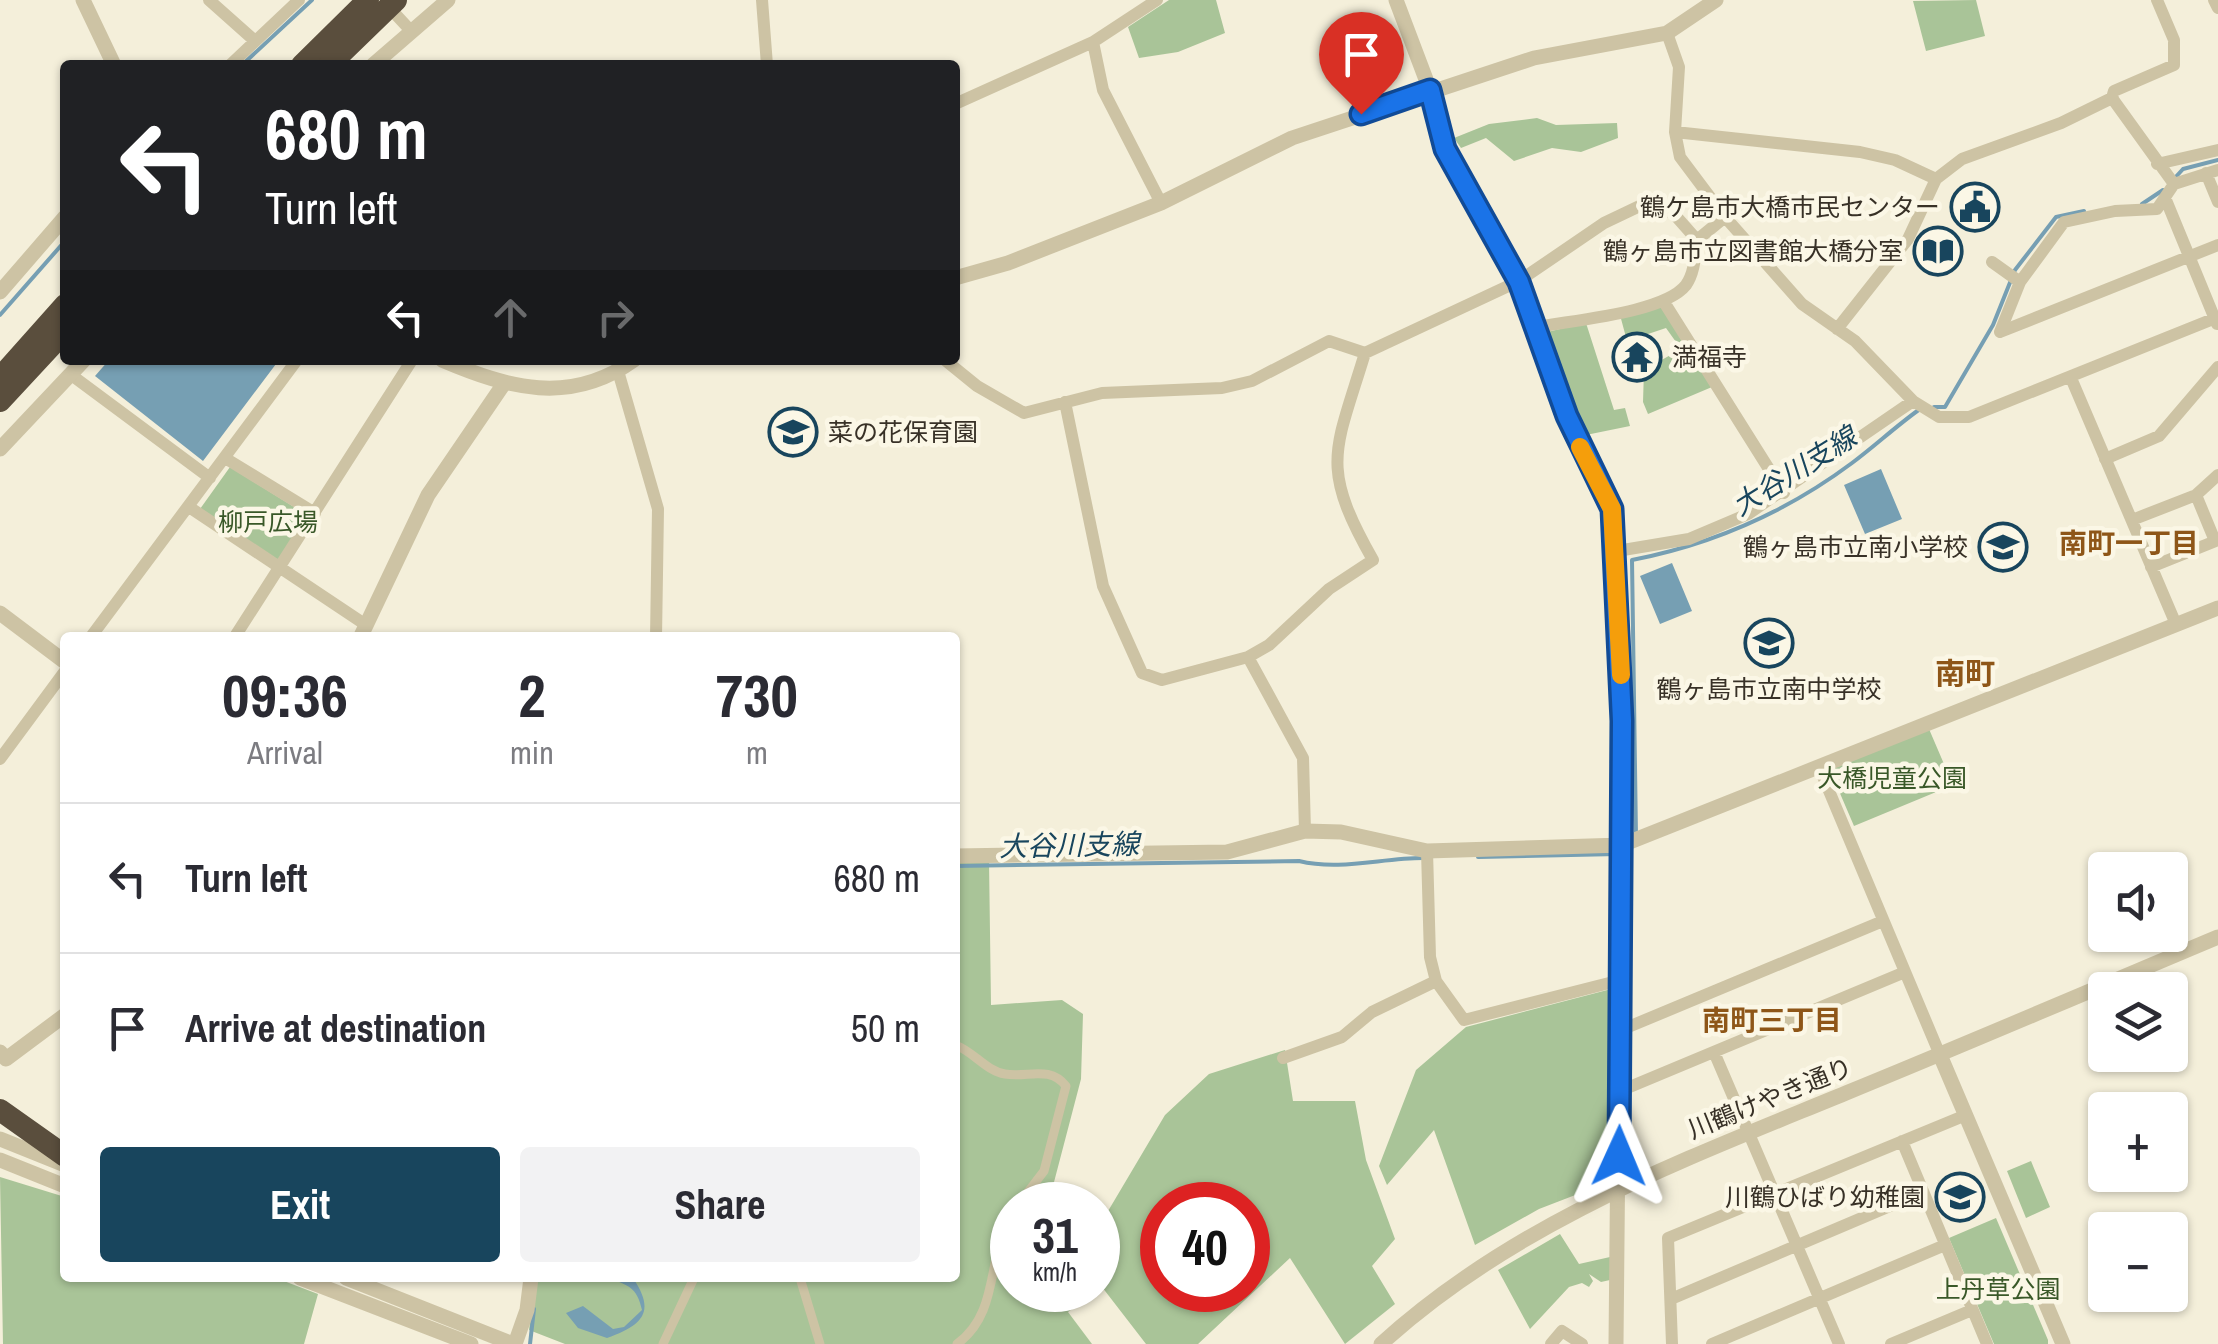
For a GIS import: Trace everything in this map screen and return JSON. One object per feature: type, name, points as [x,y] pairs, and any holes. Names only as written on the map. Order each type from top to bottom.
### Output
[{"type":"highway","points":[[307,60],[368,0]]},
{"type":"highway","points":[[334,60],[396,0]]},
{"type":"highway","points":[[0,378],[60,311]]},
{"type":"highway","points":[[0,402],[60,336]]},
{"type":"highway","points":[[0,1110],[60,1152]]},
{"type":"street","points":[[83,0],[112,60]]},
{"type":"street","points":[[208,0],[255,41]]},
{"type":"street","points":[[235,60],[300,0]]},
{"type":"street","points":[[382,0],[412,32]]},
{"type":"street","points":[[380,60],[448,0]]},
{"type":"street","points":[[762,0],[767,60]]},
{"type":"street","points":[[960,102],[1092,42],[1157,0]]},
{"type":"street","points":[[1396,0],[1430,90],[1445,149],[1519,282],[1567,416],[1612,509],[1631,842],[1621,980],[1616,1344]]},
{"type":"street","points":[[960,277],[1008,263],[1160,203],[1292,138],[1534,58],[1667,33],[1716,0]]},
{"type":"street","points":[[1837,329],[1908,239],[1936,179],[1962,159],[2061,123],[2112,98],[2114,91],[2174,65],[2174,40],[2157,0]]},
{"type":"street","points":[[2214,0],[2218,8]]},
{"type":"street","points":[[1667,33],[1679,67],[1676,132],[1680,157],[1724,217],[1802,304],[1837,329],[1913,401],[1938,417],[1969,417],[2216,321],[2166,200]]},
{"type":"street","points":[[1092,42],[1103,90],[1160,203]]},
{"type":"street","points":[[2112,98],[2174,184]]},
{"type":"street","points":[[1676,132],[1860,152],[1895,160],[1936,179]]},
{"type":"street","points":[[2157,164],[2218,150]]},
{"type":"street","points":[[2218,202],[2212,171],[2174,184],[2157,208],[2116,211],[2064,222],[2020,282],[2000,332],[2218,245]]},
{"type":"street","points":[[951,365],[977,386],[1024,413],[1102,393],[1222,388],[1252,381],[1329,341],[1366,353],[1519,282],[1604,224],[1646,203],[1674,214],[1697,240]]},
{"type":"street","points":[[1537,327],[1664,302],[1686,286],[1694,267],[1697,240],[1724,217]]},
{"type":"street","points":[[0,292],[60,223]]},
{"type":"street","points":[[1992,262],[2020,282]]},
{"type":"street","points":[[1664,302],[1784,493]]},
{"type":"street","points":[[1065,402],[1103,586],[1142,673],[1162,680],[1248,656],[1269,645],[1329,589],[1374,560],[1343,505],[1334,469],[1366,353]]},
{"type":"street","points":[[0,448],[79,365]]},
{"type":"street","points":[[94,632],[293,365]]},
{"type":"street","points":[[238,632],[409,365]]},
{"type":"street","points":[[454,365],[502,385],[584,385],[627,365]]},
{"type":"street","points":[[2105,458],[2160,436],[2218,367]]},
{"type":"street","points":[[618,372],[658,509],[656,632]]},
{"type":"street","points":[[70,374],[210,478]]},
{"type":"street","points":[[2071,378],[2175,622]]},
{"type":"street","points":[[188,507],[280,567],[363,631],[428,495],[502,385]]},
{"type":"street","points":[[1617,551],[1707,534],[1784,493],[1913,401]]},
{"type":"street","points":[[225,458],[315,513]]},
{"type":"street","points":[[2132,520],[2196,494],[2218,475]]},
{"type":"street","points":[[2152,567],[2216,541],[2196,494]]},
{"type":"street","points":[[960,856],[1227,852],[1305,831],[1341,832],[1427,851],[1631,842],[2218,608]]},
{"type":"street","points":[[0,613],[60,658]]},
{"type":"street","points":[[1248,656],[1303,758],[1305,831]]},
{"type":"street","points":[[0,759],[60,677]]},
{"type":"street","points":[[1819,767],[2063,1344]]},
{"type":"street","points":[[1427,851],[1430,957],[1436,981],[1464,1020],[1621,980]]},
{"type":"street","points":[[1620,1030],[1883,920]]},
{"type":"street","name":"川鶴けやき通り","points":[[1381,1344],[1420,1309],[1494,1255],[1618,1188],[2218,937]]},
{"type":"street","points":[[1620,1091],[1904,972]]},
{"type":"street","points":[[1283,1058],[1342,1038],[1372,1012],[1436,981]]},
{"type":"street","points":[[0,1052],[6,1059],[60,1019]]},
{"type":"street","points":[[960,1048],[998,1074],[1045,1073],[1058,1076],[1066,1086],[1044,1170],[1035,1182]]},
{"type":"street","points":[[1714,1052],[1838,1344]]},
{"type":"street","points":[[1672,1344],[1668,1238],[1966,1115]]},
{"type":"street","points":[[0,1139],[60,1163]]},
{"type":"street","points":[[1902,1141],[1987,1344]]},
{"type":"street","points":[[0,1160],[60,1184]]},
{"type":"street","points":[[1670,1299],[1923,1192]]},
{"type":"street","points":[[1712,1344],[1945,1245]]},
{"type":"street","points":[[310,1282],[470,1344]]},
{"type":"street","points":[[356,1282],[514,1344],[527,1310],[530,1282]]},
{"type":"street","points":[[663,1344],[692,1282]]},
{"type":"street","points":[[801,1282],[820,1344]]},
{"type":"street","points":[[957,1344],[986,1314],[990,1291]]},
{"type":"street","points":[[1892,1344],[1972,1310]]},
{"type":"street","points":[[1550,1344],[1562,1331],[1582,1344]]},
{"type":"green space","points":[[1169,0],[1216,0],[1225,33],[1178,52],[1139,58],[1128,27]]},
{"type":"green space","points":[[1976,0],[1985,36],[1926,51],[1913,1]]},
{"type":"green space","points":[[1537,118],[1556,125],[1617,123],[1618,138],[1581,152],[1552,148],[1514,161],[1486,138],[1461,148],[1454,138],[1489,124]]},
{"type":"green space","points":[[1663,306],[1712,387],[1648,414],[1643,402],[1644,370],[1681,349],[1666,328],[1627,341],[1620,315]]},
{"type":"green space","name":"満福寺","points":[[1586,323],[1614,410],[1625,408],[1630,426],[1581,436],[1547,332]]},
{"type":"green space","name":"柳戸広場","points":[[230,467],[307,515],[278,560],[200,509]]},
{"type":"green space","name":"大橋児童公園","points":[[1929,729],[1953,785],[1854,826],[1830,770]]},
{"type":"green space","points":[[960,861],[989,861],[991,1005],[1062,1000],[1083,1014],[1081,1079],[1054,1182],[990,1182],[990,1312],[1068,1312],[1092,1344],[565,1344],[529,1330],[535,1282],[960,1282]]},
{"type":"green space","points":[[1615,988],[1609,1182],[1539,1209],[1475,1245],[1434,1130],[1387,1185],[1379,1166],[1416,1070],[1466,1027]]},
{"type":"green space","points":[[1285,1050],[1293,1101],[1355,1101],[1366,1160],[1395,1239],[1372,1266],[1395,1304],[1345,1344],[1290,1258],[1270,1277],[1270,1182],[1140,1182],[1140,1312],[1232,1312],[1198,1344],[1146,1344],[1120,1310],[1120,1191],[1165,1115],[1209,1074]]},
{"type":"green space","points":[[2031,1161],[2050,1207],[2026,1218],[2007,1171]]},
{"type":"green space","points":[[0,1177],[60,1195],[60,1282],[286,1282],[318,1294],[304,1344],[3,1344]]},
{"type":"green space","name":"上丹草公園","points":[[1996,1218],[2048,1344],[1994,1344],[1949,1238]]},
{"type":"green space","points":[[1560,1234],[1579,1264],[1610,1257],[1610,1280],[1601,1282],[1589,1274],[1593,1281],[1589,1287],[1582,1283],[1569,1287],[1530,1329],[1498,1270]]},
{"type":"water","points":[[105,365],[275,365],[203,461],[95,376]]},
{"type":"water","points":[[1881,469],[1902,519],[1865,534],[1844,485]]},
{"type":"water","points":[[1672,563],[1692,611],[1660,624],[1640,576]]},
{"type":"water","points":[[635,1282],[644,1300],[642,1316],[629,1328],[607,1338],[578,1328],[566,1313],[583,1306],[613,1329],[624,1327],[642,1310],[631,1288],[621,1283]]},
{"type":"waterway","points":[[247,60],[312,0]]},
{"type":"waterway","name":"大谷川支線","points":[[2173,180],[2183,169],[2218,160]]},
{"type":"waterway","name":"大谷川支線","points":[[2142,204],[2163,190]]},
{"type":"waterway","name":"大谷川支線","points":[[1934,407],[1945,407],[1993,325],[2015,270],[2056,217],[2084,211]]},
{"type":"waterway","points":[[0,315],[60,247]]},
{"type":"waterway","name":"大谷川支線","points":[[1636,836],[1632,560],[1692,545],[1775,511],[1827,481],[1920,409]]},
{"type":"waterway","name":"大谷川支線","points":[[1478,857],[1618,854]]},
{"type":"waterway","name":"大谷川支線","points":[[960,866],[1299,861],[1330,865],[1423,858]]},
{"type":"waterway","name":"大谷川支線","points":[[530,1344],[534,1309]]},
{"type":"slow traffic","points":[[1580,447],[1612,509],[1621,675]]},
{"type":"place","name":"鶴ケ島市大橋市民センター","points":[[1975,207]]},
{"type":"place","name":"鶴ヶ島市立図書館大橋分室","points":[[1938,251]]},
{"type":"place","name":"満福寺","points":[[1637,357]]},
{"type":"place","name":"菜の花保育園","points":[[793,432]]},
{"type":"place","name":"鶴ヶ島市立南小学校","points":[[2003,547]]},
{"type":"place","name":"鶴ヶ島市立南中学校","points":[[1769,643]]},
{"type":"place","name":"川鶴ひばり幼稚園","points":[[1960,1197]]},
{"type":"district","name":"南町一丁目","points":[[2129,543]]},
{"type":"district","name":"南町","points":[[1965,674]]},
{"type":"district","name":"南町三丁目","points":[[1772,1020]]},
{"type":"route","points":[[1361,114],[1430,90],[1445,149],[1519,282],[1580,448],[1612,509],[1617,551],[1622,721],[1619,1156]]}]
